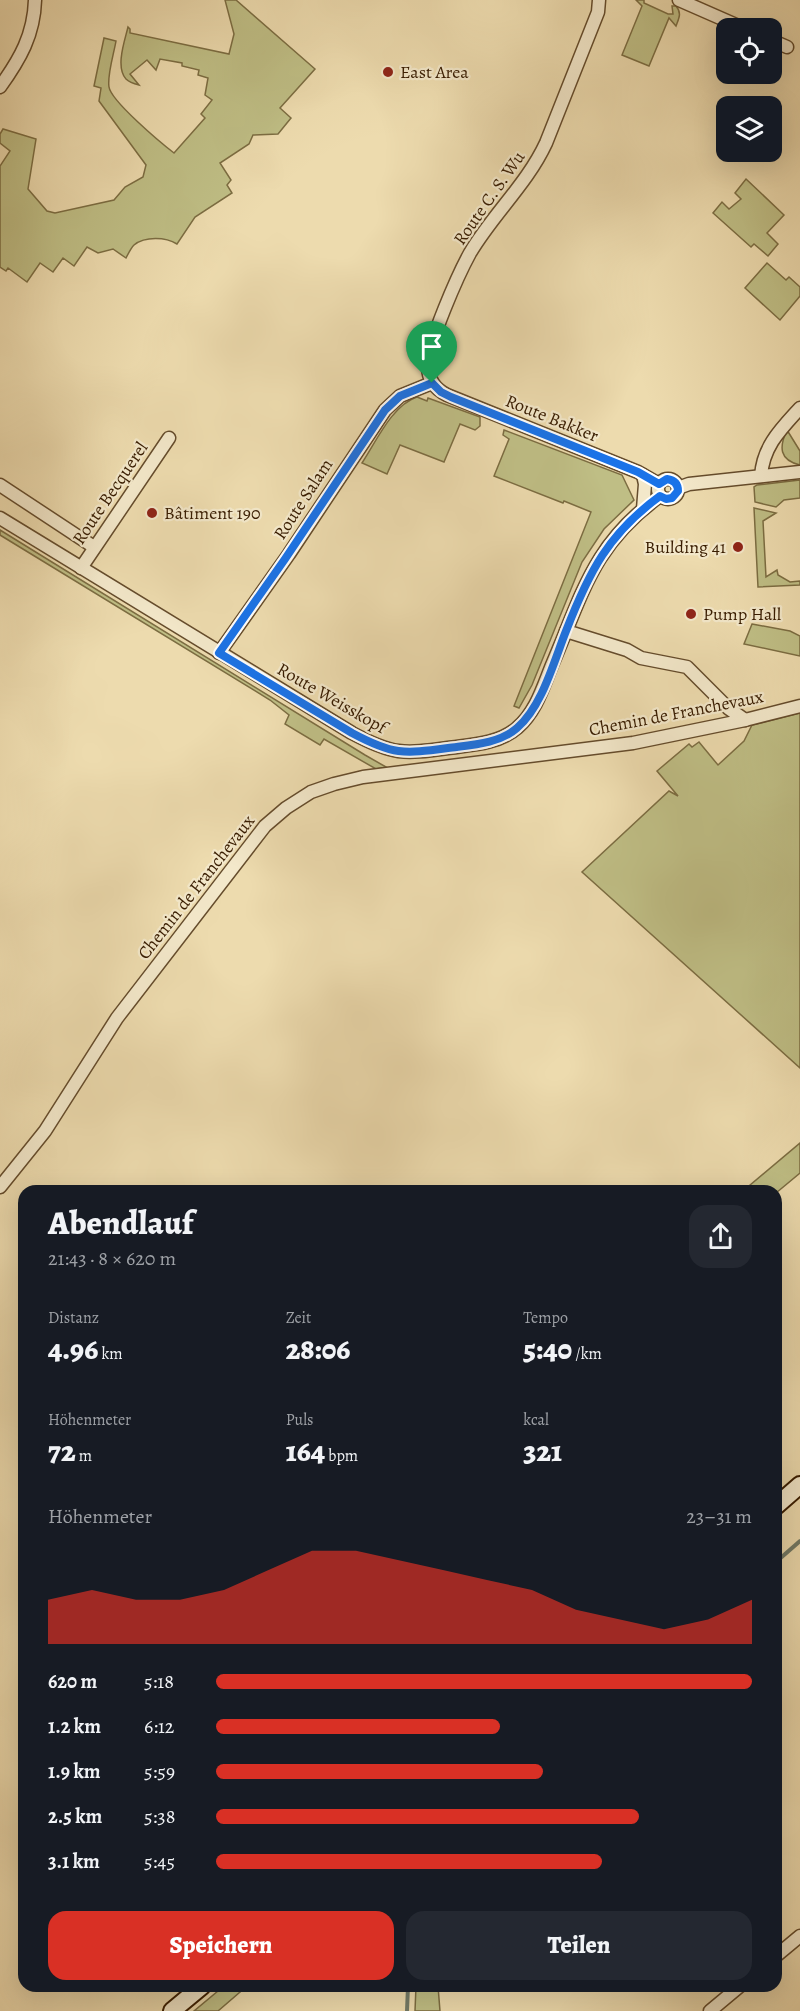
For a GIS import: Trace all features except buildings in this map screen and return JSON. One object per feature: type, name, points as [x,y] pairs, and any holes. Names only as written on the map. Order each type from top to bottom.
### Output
[{"type":"main road","points":[[782,1501],[800,1485]]},
{"type":"main road","points":[[172,2011],[195,1992]]},
{"type":"street","points":[[0,87],[18,62],[30,35],[34,0]]},
{"type":"street","name":"Route C. S. Wu","points":[[432,383],[428,365],[430,350],[458,280],[470,254],[489,225],[537,163],[598,12],[599,0]]},
{"type":"street","points":[[679,0],[694,4],[723,18]]},
{"type":"street","points":[[782,45],[787,47]]},
{"type":"street","name":"Route Bakker","points":[[432,383],[441,392],[451,397],[643,475],[660,490]]},
{"type":"street","name":"Route Salam","points":[[219,653],[385,410],[400,396],[432,383]]},
{"type":"street","points":[[800,408],[766,449],[761,476],[800,472]]},
{"type":"street","name":"Route Becquerel","points":[[81,568],[169,438]]},
{"type":"street","points":[[643,475],[645,484],[643,509]]},
{"type":"street","name":"Route Weisskopf","points":[[0,518],[362,739],[391,751],[406,753],[476,744],[499,738],[517,728],[537,702],[584,588],[603,552],[615,536],[660,490],[666,499],[677,494],[678,488],[689,484],[761,476]]},
{"type":"street","points":[[0,485],[94,547]]},
{"type":"street","points":[[566,631],[627,650],[641,658],[687,667],[728,708],[745,720]]},
{"type":"street","name":"Chemin de Franchevaux","points":[[0,1187],[45,1131],[117,1018],[150,974],[265,826],[298,799],[328,786],[363,777],[633,743],[800,706]]},
{"type":"street","points":[[782,1951],[800,1936]]},
{"type":"street","points":[[710,2011],[733,1992]]},
{"type":"shaded area","points":[[225,0],[236,0],[315,69],[280,108],[291,118],[278,134],[253,135],[249,144],[220,163],[231,180],[227,185],[232,193],[195,217],[177,244],[161,239],[144,240],[134,245],[126,258],[113,249],[98,253],[87,247],[74,266],[63,258],[53,272],[40,263],[27,282],[8,268],[6,271],[0,267],[0,166],[10,151],[0,143],[0,134],[3,129],[36,139],[28,189],[47,211],[55,213],[114,200],[125,187],[143,177],[146,165],[99,101],[101,88],[94,86],[104,38],[116,41],[109,76],[109,87],[112,93],[137,122],[174,153],[205,118],[201,114],[212,100],[205,95],[208,78],[198,75],[199,70],[182,66],[182,63],[160,59],[156,70],[147,60],[130,74],[139,85],[129,81],[121,68],[128,27],[130,33],[229,54],[234,34]]},
{"type":"shaded area","points":[[636,0],[644,0],[644,3],[668,14],[673,14],[672,6],[676,6],[679,13],[676,26],[669,18],[649,66],[622,55],[642,6]]},
{"type":"shaded area","points":[[746,179],[784,215],[767,233],[778,244],[768,256],[754,244],[751,247],[713,213],[722,202],[729,209],[741,199],[735,193]]},
{"type":"shaded area","points":[[767,263],[786,280],[789,277],[800,287],[800,296],[780,320],[745,288]]},
{"type":"shaded area","points":[[417,397],[427,401],[428,398],[480,417],[480,426],[475,430],[460,424],[444,462],[400,445],[387,474],[362,463],[392,416],[408,401]]},
{"type":"shaded area","points":[[504,430],[622,475],[634,500],[604,529],[582,562],[532,685],[519,708],[514,706],[591,512],[494,476],[509,439],[503,435]]},
{"type":"shaded area","points":[[787,430],[800,451],[800,465],[788,460],[783,452],[782,447]]},
{"type":"shaded area","points":[[800,480],[800,498],[784,500],[776,507],[755,502],[754,487],[757,485]]},
{"type":"shaded area","points":[[754,508],[776,513],[763,521],[766,577],[777,570],[778,575],[790,582],[800,581],[800,585],[758,587]]},
{"type":"shaded area","points":[[0,530],[386,767],[376,769],[324,739],[320,745],[285,724],[289,715],[270,700],[0,535]]},
{"type":"shaded area","points":[[752,624],[790,631],[800,636],[800,656],[744,644]]},
{"type":"shaded area","points":[[800,713],[800,1068],[582,872],[669,791],[678,796],[657,771],[689,744],[692,747],[699,742],[718,765],[744,741],[752,725]]},
{"type":"shaded area","points":[[800,1143],[800,1173],[782,1188],[782,1185],[750,1185]]},
{"type":"shaded area","points":[[217,1992],[240,1992],[218,2011],[194,2011]]},
{"type":"shaded area","points":[[416,1992],[438,1992],[440,2011],[415,2011]]},
{"type":"waterway","points":[[782,1557],[800,1541]]},
{"type":"waterway","points":[[407,2011],[408,1992]]},
{"type":"place","name":"East Area","points":[[388,72]]},
{"type":"place","name":"Bâtiment 190","points":[[152,513]]},
{"type":"place","name":"Building 41","points":[[738,547]]},
{"type":"place","name":"Pump Hall","points":[[691,614]]},
{"type":"route","points":[[432,383],[441,392],[451,397],[638,472],[659,484],[667,479],[673,480],[676,482],[678,491],[672,498],[666,499],[660,496],[650,503],[615,536],[603,552],[584,588],[537,702],[517,728],[499,738],[476,744],[400,753],[373,744],[352,733],[219,653],[385,410],[400,396],[432,383]]}]
